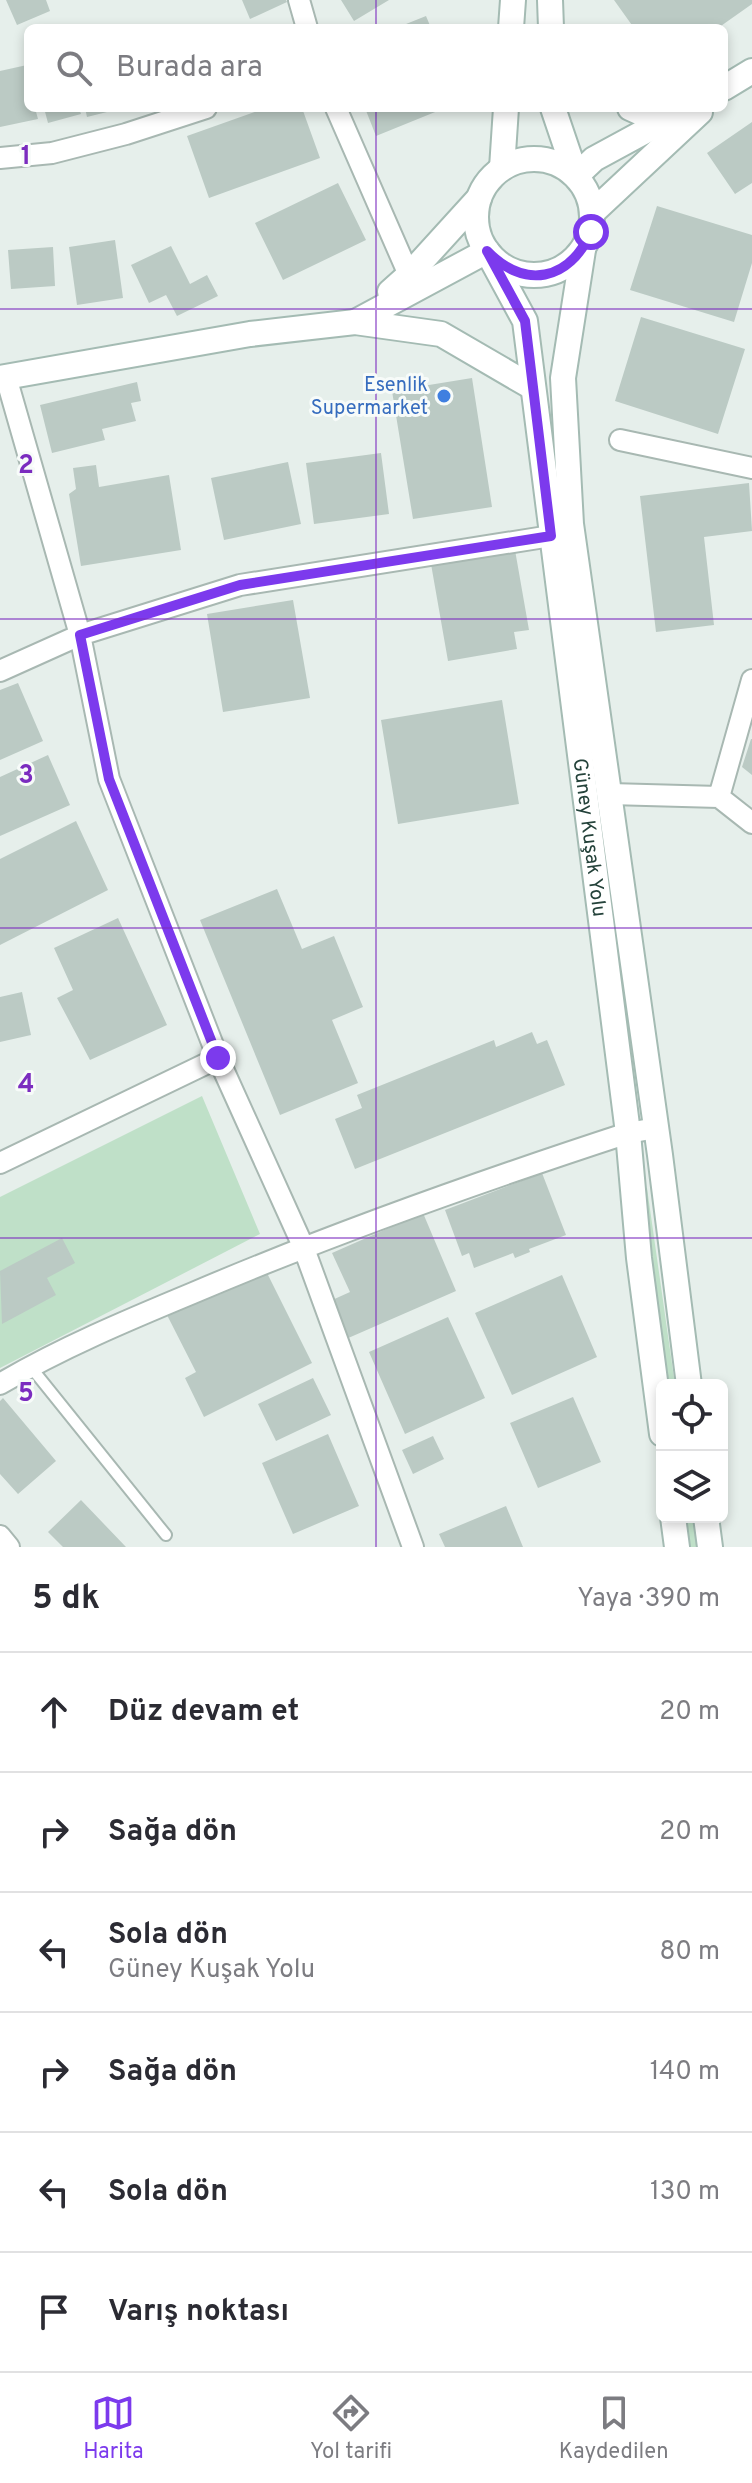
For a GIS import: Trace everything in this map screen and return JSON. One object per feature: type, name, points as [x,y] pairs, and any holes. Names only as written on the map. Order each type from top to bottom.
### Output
[{"type":"main road","points":[[511,24],[513,0]]},
{"type":"main road","points":[[550,0],[551,24]]},
{"type":"main road","points":[[728,86],[752,71]]},
{"type":"main road","points":[[502,168],[506,112]]},
{"type":"main road","points":[[554,112],[576,176]]},
{"type":"main road","points":[[639,112],[674,112]]},
{"type":"main road","points":[[576,176],[594,159],[679,112]]},
{"type":"main road","points":[[593,212],[700,112]]},
{"type":"main road","points":[[355,322],[409,275],[479,198],[488,181],[502,168],[520,160],[540,158],[560,164],[576,176],[588,192],[593,212],[591,232],[583,250],[570,264],[554,273],[535,276],[516,273],[500,265],[478,235],[475,216],[479,198]]},
{"type":"main road","name":"Güney Kuşak Yolu","points":[[583,250],[563,378],[571,524],[688,1379]]},
{"type":"main road","points":[[355,322],[487,251]]},
{"type":"main road","name":"Güney Kuşak Yolu","points":[[487,251],[525,321],[551,536],[577,714],[656,1388]]},
{"type":"main road","points":[[3,378],[250,334],[355,322],[441,334],[532,387]]},
{"type":"main road","points":[[674,1523],[677,1547]]},
{"type":"main road","points":[[707,1523],[710,1547]]},
{"type":"street","points":[[299,0],[306,24]]},
{"type":"street","points":[[0,158],[67,149],[194,112]]},
{"type":"street","points":[[338,112],[409,275]]},
{"type":"street","points":[[3,378],[80,635],[109,779],[218,1058],[303,1246],[413,1547]]},
{"type":"street","points":[[620,440],[752,468]]},
{"type":"street","points":[[0,671],[80,635],[240,585],[551,536]]},
{"type":"street","points":[[719,797],[752,680]]},
{"type":"street","points":[[610,794],[719,797],[752,823]]},
{"type":"street","points":[[0,1163],[218,1058]]},
{"type":"street","points":[[0,1384],[30,1366],[150,1311],[303,1246],[459,1189],[628,1133],[656,1128]]},
{"type":"street","points":[[0,1536],[9,1547]]},
{"type":"lane","points":[[30,1366],[166,1535]]},
{"type":"green space","points":[[202,1096],[260,1234],[0,1368],[0,1197]]},
{"type":"green space","points":[[636,1188],[647,1188],[674,1379],[661,1379]]},
{"type":"green space","points":[[680,1523],[695,1523],[698,1547],[683,1547]]},
{"type":"building","points":[[6,0],[46,0],[50,11],[17,25]]},
{"type":"building","points":[[242,0],[286,0],[287,2],[250,19]]},
{"type":"building","points":[[341,0],[389,0],[354,21]]},
{"type":"building","points":[[614,0],[752,0],[752,4],[724,24],[631,24]]},
{"type":"building","points":[[426,16],[429,24],[406,24]]},
{"type":"building","points":[[24,66],[24,112],[36,112],[38,119],[0,127],[0,71]]},
{"type":"building","points":[[45,112],[81,114],[48,123]]},
{"type":"building","points":[[86,112],[107,112],[87,117]]},
{"type":"building","points":[[255,112],[303,112],[320,158],[209,198],[187,136]]},
{"type":"building","points":[[367,112],[435,112],[376,136]]},
{"type":"building","points":[[752,122],[752,183],[735,194],[707,153]]},
{"type":"building","points":[[338,183],[366,240],[283,280],[255,223]]},
{"type":"building","points":[[657,206],[752,235],[752,263],[734,322],[630,290]]},
{"type":"building","points":[[115,240],[123,298],[77,305],[69,247]]},
{"type":"building","points":[[171,246],[190,284],[207,275],[218,296],[177,316],[166,295],[149,303],[131,265]]},
{"type":"building","points":[[53,247],[55,286],[11,289],[8,250]]},
{"type":"building","points":[[641,317],[745,349],[718,434],[615,401]]},
{"type":"building","points":[[472,378],[492,507],[413,519],[392,391]]},
{"type":"building","points":[[137,382],[141,401],[131,403],[136,421],[102,429],[105,440],[52,453],[40,405]]},
{"type":"building","points":[[381,453],[389,514],[314,524],[306,463]]},
{"type":"building","points":[[288,462],[301,524],[224,540],[211,478]]},
{"type":"building","points":[[96,465],[99,487],[169,475],[181,550],[81,566],[69,494],[76,489],[73,468]]},
{"type":"building","points":[[749,483],[752,531],[704,537],[714,625],[656,632],[640,496]]},
{"type":"building","points":[[515,550],[529,630],[514,632],[517,649],[448,661],[431,564]]},
{"type":"building","points":[[293,600],[310,698],[223,712],[207,614]]},
{"type":"building","points":[[18,683],[43,741],[0,760],[0,690]]},
{"type":"building","points":[[502,700],[519,804],[398,824],[381,720]]},
{"type":"building","points":[[752,739],[752,775],[742,767]]},
{"type":"building","points":[[48,755],[70,805],[0,836],[0,777]]},
{"type":"building","points":[[76,821],[108,890],[0,945],[0,859]]},
{"type":"building","points":[[277,889],[302,949],[334,936],[363,1007],[332,1020],[358,1083],[280,1115],[200,920]]},
{"type":"building","points":[[118,918],[167,1025],[90,1060],[57,998],[73,990],[54,948]]},
{"type":"building","points":[[22,992],[31,1035],[0,1042],[0,997]]},
{"type":"building","points":[[532,1032],[537,1044],[547,1040],[565,1085],[355,1169],[335,1119],[362,1108],[357,1095],[494,1040],[496,1047]]},
{"type":"building","points":[[542,1173],[566,1235],[529,1249],[530,1252],[515,1258],[513,1253],[474,1268],[469,1253],[462,1256],[445,1210]]},
{"type":"building","points":[[423,1213],[456,1291],[346,1339],[330,1301],[350,1292],[332,1253]]},
{"type":"building","points":[[62,1238],[75,1263],[47,1278],[56,1295],[2,1324],[0,1271]]},
{"type":"building","points":[[264,1267],[312,1363],[204,1417],[185,1378],[196,1372],[167,1315]]},
{"type":"building","points":[[562,1275],[597,1357],[512,1395],[475,1313]]},
{"type":"building","points":[[448,1317],[485,1398],[405,1434],[369,1352]]},
{"type":"building","points":[[313,1378],[331,1415],[276,1441],[258,1404]]},
{"type":"building","points":[[573,1397],[601,1462],[538,1488],[510,1423]]},
{"type":"building","points":[[3,1398],[56,1461],[18,1494],[0,1474],[0,1401]]},
{"type":"building","points":[[328,1434],[359,1506],[293,1534],[262,1463]]},
{"type":"building","points":[[433,1436],[444,1459],[413,1474],[402,1450]]},
{"type":"building","points":[[81,1500],[126,1547],[63,1547],[48,1532]]},
{"type":"building","points":[[506,1506],[523,1547],[445,1547],[439,1534]]},
{"type":"place","name":"Esenlik Supermarket","points":[[444,396]]},
{"type":"route","points":[[218,1058],[109,779],[80,635],[240,585],[551,536],[525,321],[487,251],[500,265],[516,273],[535,276],[554,273],[570,264],[583,250],[591,232]]}]
